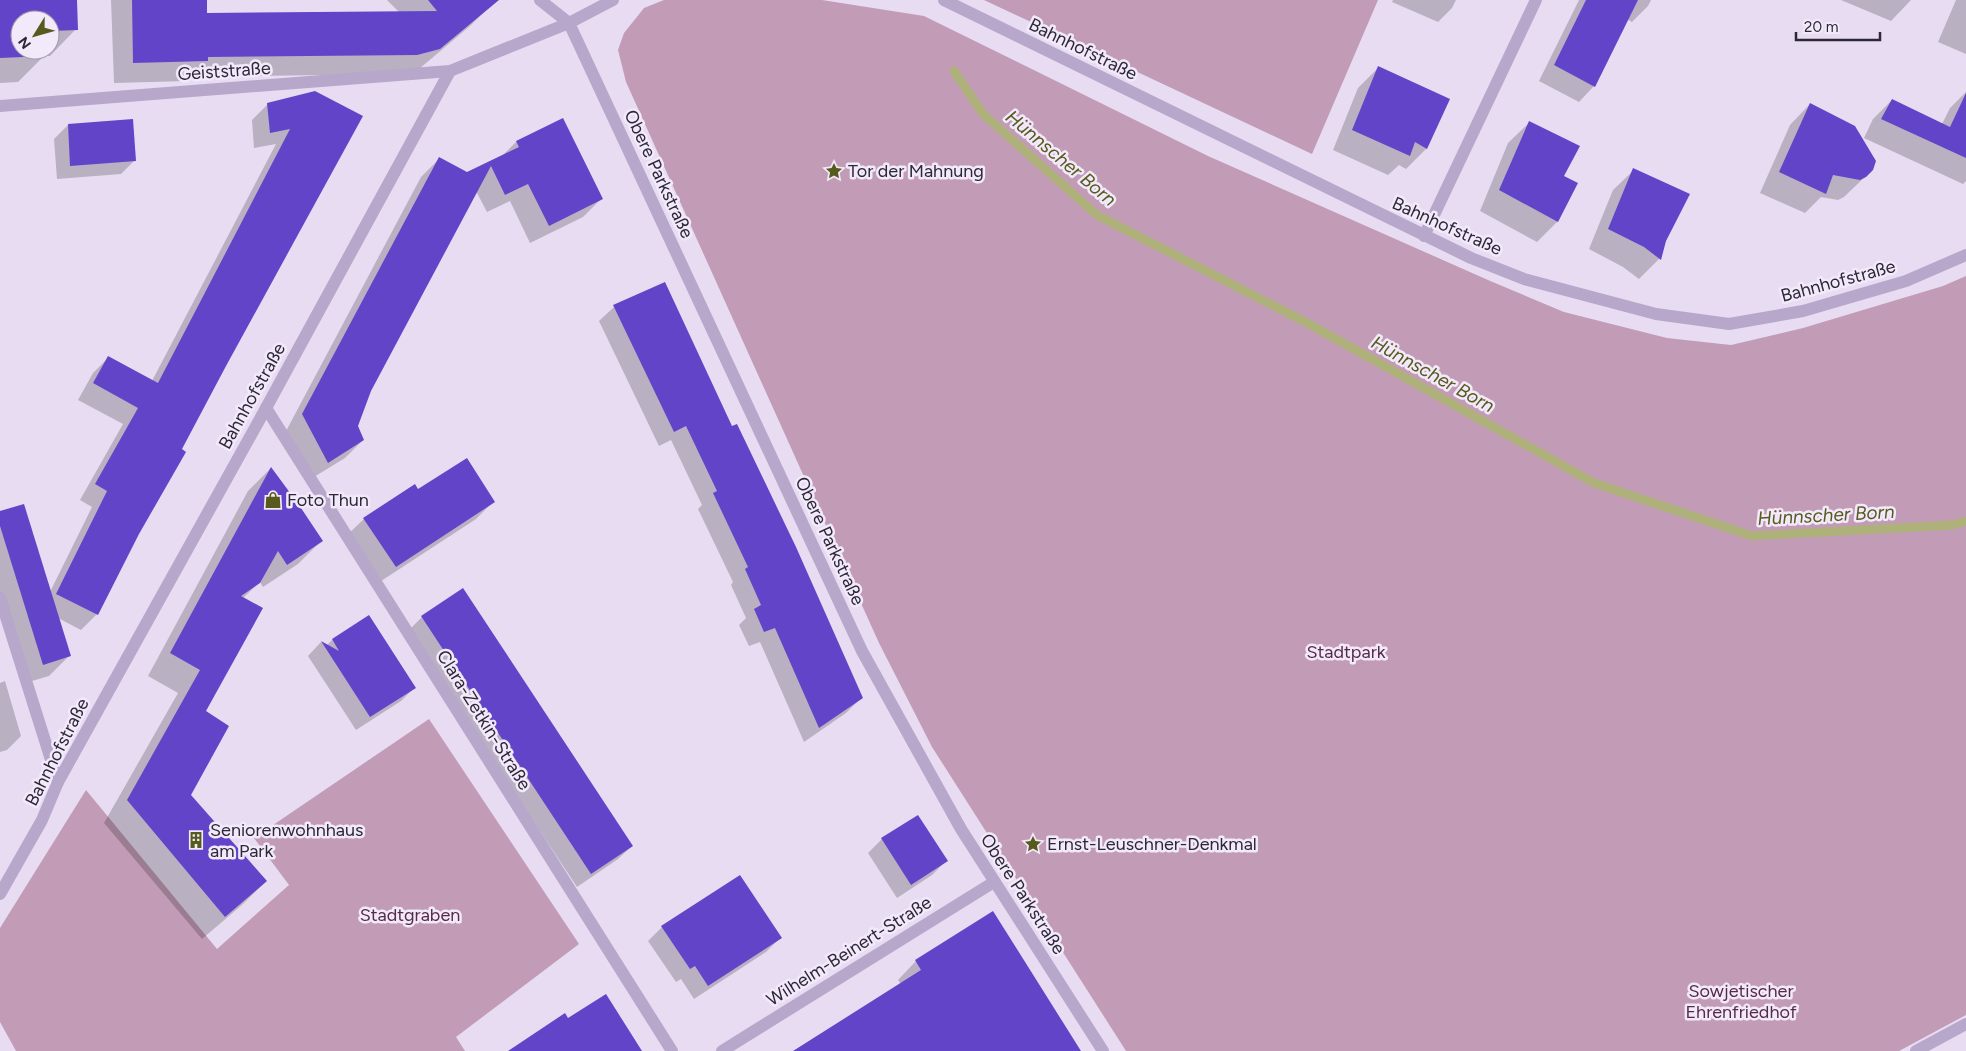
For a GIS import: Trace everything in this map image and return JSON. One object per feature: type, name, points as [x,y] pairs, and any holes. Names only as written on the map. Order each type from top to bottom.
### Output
[{"type":"street","points":[[540,0],[570,23]]},
{"type":"street","points":[[450,71],[570,23],[613,0]]},
{"type":"street","name":"Bahnhofstraße","points":[[944,0],[1471,258],[1524,278],[1656,314],[1729,324],[1803,311],[1906,281],[1966,255]]},
{"type":"street","points":[[1424,236],[1536,0]]},
{"type":"street","name":"Obere Parkstraße","points":[[570,23],[862,651],[961,829],[1103,1051]]},
{"type":"street","name":"Bahnhofstraße","points":[[0,894],[42,820],[58,782],[266,408],[450,71]]},
{"type":"street","name":"Geiststraße","points":[[0,106],[450,71]]},
{"type":"street","name":"Clara-Zetkin-Straße","points":[[266,408],[672,1051]]},
{"type":"street","points":[[0,598],[58,782]]},
{"type":"street","name":"Wilhelm-Beinert-Straße","points":[[722,1051],[994,882]]},
{"type":"street","points":[[1916,1051],[1966,1024]]},
{"type":"green space","name":"Stadtpark","points":[[664,0],[822,0],[924,16],[1208,156],[1488,280],[1564,312],[1667,338],[1731,345],[1803,328],[1943,286],[1966,276],[1966,1015],[1899,1051],[1126,1051],[932,747],[879,643],[626,82],[618,50],[624,33],[644,8]]},
{"type":"green space","points":[[984,0],[1378,0],[1312,154]]},
{"type":"green space","name":"Stadtgraben","points":[[429,719],[579,944],[456,1037],[465,1051],[16,1051],[0,1022],[0,928],[86,790],[217,949],[289,885],[254,838]]},
{"type":"building","points":[[0,0],[77,0],[78,30],[60,31],[60,10],[10,10],[10,58],[0,58]]},
{"type":"building","points":[[132,0],[207,0],[207,13],[437,11],[428,0],[499,0],[440,49],[417,55],[208,57],[208,61],[133,63]]},
{"type":"building","points":[[1586,0],[1638,0],[1595,87],[1554,65]]},
{"type":"building","points":[[1378,66],[1450,99],[1427,149],[1415,142],[1410,156],[1352,130]]},
{"type":"building","points":[[315,91],[363,116],[226,366],[182,449],[186,452],[139,534],[98,615],[56,594],[107,491],[95,484],[138,408],[93,383],[108,356],[158,383],[290,129],[270,133],[267,103]]},
{"type":"building","points":[[1966,93],[1966,158],[1881,119],[1892,99],[1950,127]]},
{"type":"building","points":[[1810,103],[1855,126],[1876,161],[1873,170],[1866,177],[1860,180],[1833,175],[1826,194],[1779,172]]},
{"type":"building","points":[[563,118],[603,199],[549,226],[528,184],[505,195],[491,166],[371,391],[358,426],[364,440],[328,463],[302,414],[439,157],[467,172],[519,147],[516,141]]},
{"type":"building","points":[[133,119],[136,161],[70,166],[68,124]]},
{"type":"building","points":[[1529,121],[1580,146],[1564,176],[1578,183],[1558,222],[1499,190]]},
{"type":"building","points":[[1633,168],[1690,194],[1666,241],[1661,260],[1644,247],[1608,229]]},
{"type":"building","points":[[665,282],[732,426],[737,424],[796,547],[863,698],[819,728],[775,628],[764,632],[754,609],[761,605],[745,569],[748,567],[713,493],[717,491],[686,426],[674,432],[613,305]]},
{"type":"building","points":[[467,458],[495,502],[396,567],[363,518],[415,484],[418,489]]},
{"type":"building","points":[[271,467],[323,541],[287,565],[278,551],[260,583],[241,596],[263,608],[206,711],[229,726],[191,795],[267,881],[225,917],[127,800],[200,670],[170,653]]},
{"type":"building","points":[[24,504],[71,656],[43,665],[0,526],[0,511]]},
{"type":"building","points":[[463,588],[633,846],[591,874],[421,616]]},
{"type":"building","points":[[369,615],[416,688],[370,717],[321,641],[339,651],[332,639]]},
{"type":"building","points":[[918,815],[948,861],[911,885],[881,838]]},
{"type":"building","points":[[740,875],[782,938],[708,986],[695,966],[690,969],[661,926]]},
{"type":"building","points":[[993,911],[1081,1051],[793,1051],[921,970],[915,960]]},
{"type":"building","points":[[606,994],[642,1051],[508,1051],[565,1013],[568,1018]]},
{"type":"waterway","name":"Hünnscher Born","points":[[954,71],[983,114],[1097,215],[1311,325],[1594,483],[1752,536],[1953,525],[1966,521]]},
{"type":"place","name":"Tor der Mahnung","points":[[834,171]]},
{"type":"place","name":"Foto Thun","points":[[273,500]]},
{"type":"place","name":"Seniorenwohnhaus am Park","points":[[196,840]]},
{"type":"place","name":"Ernst-Leuschner-Denkmal","points":[[1033,844]]},
{"type":"park label","name":"Sowjetischer Ehrenfriedhof","points":[[1741,1001]]}]
